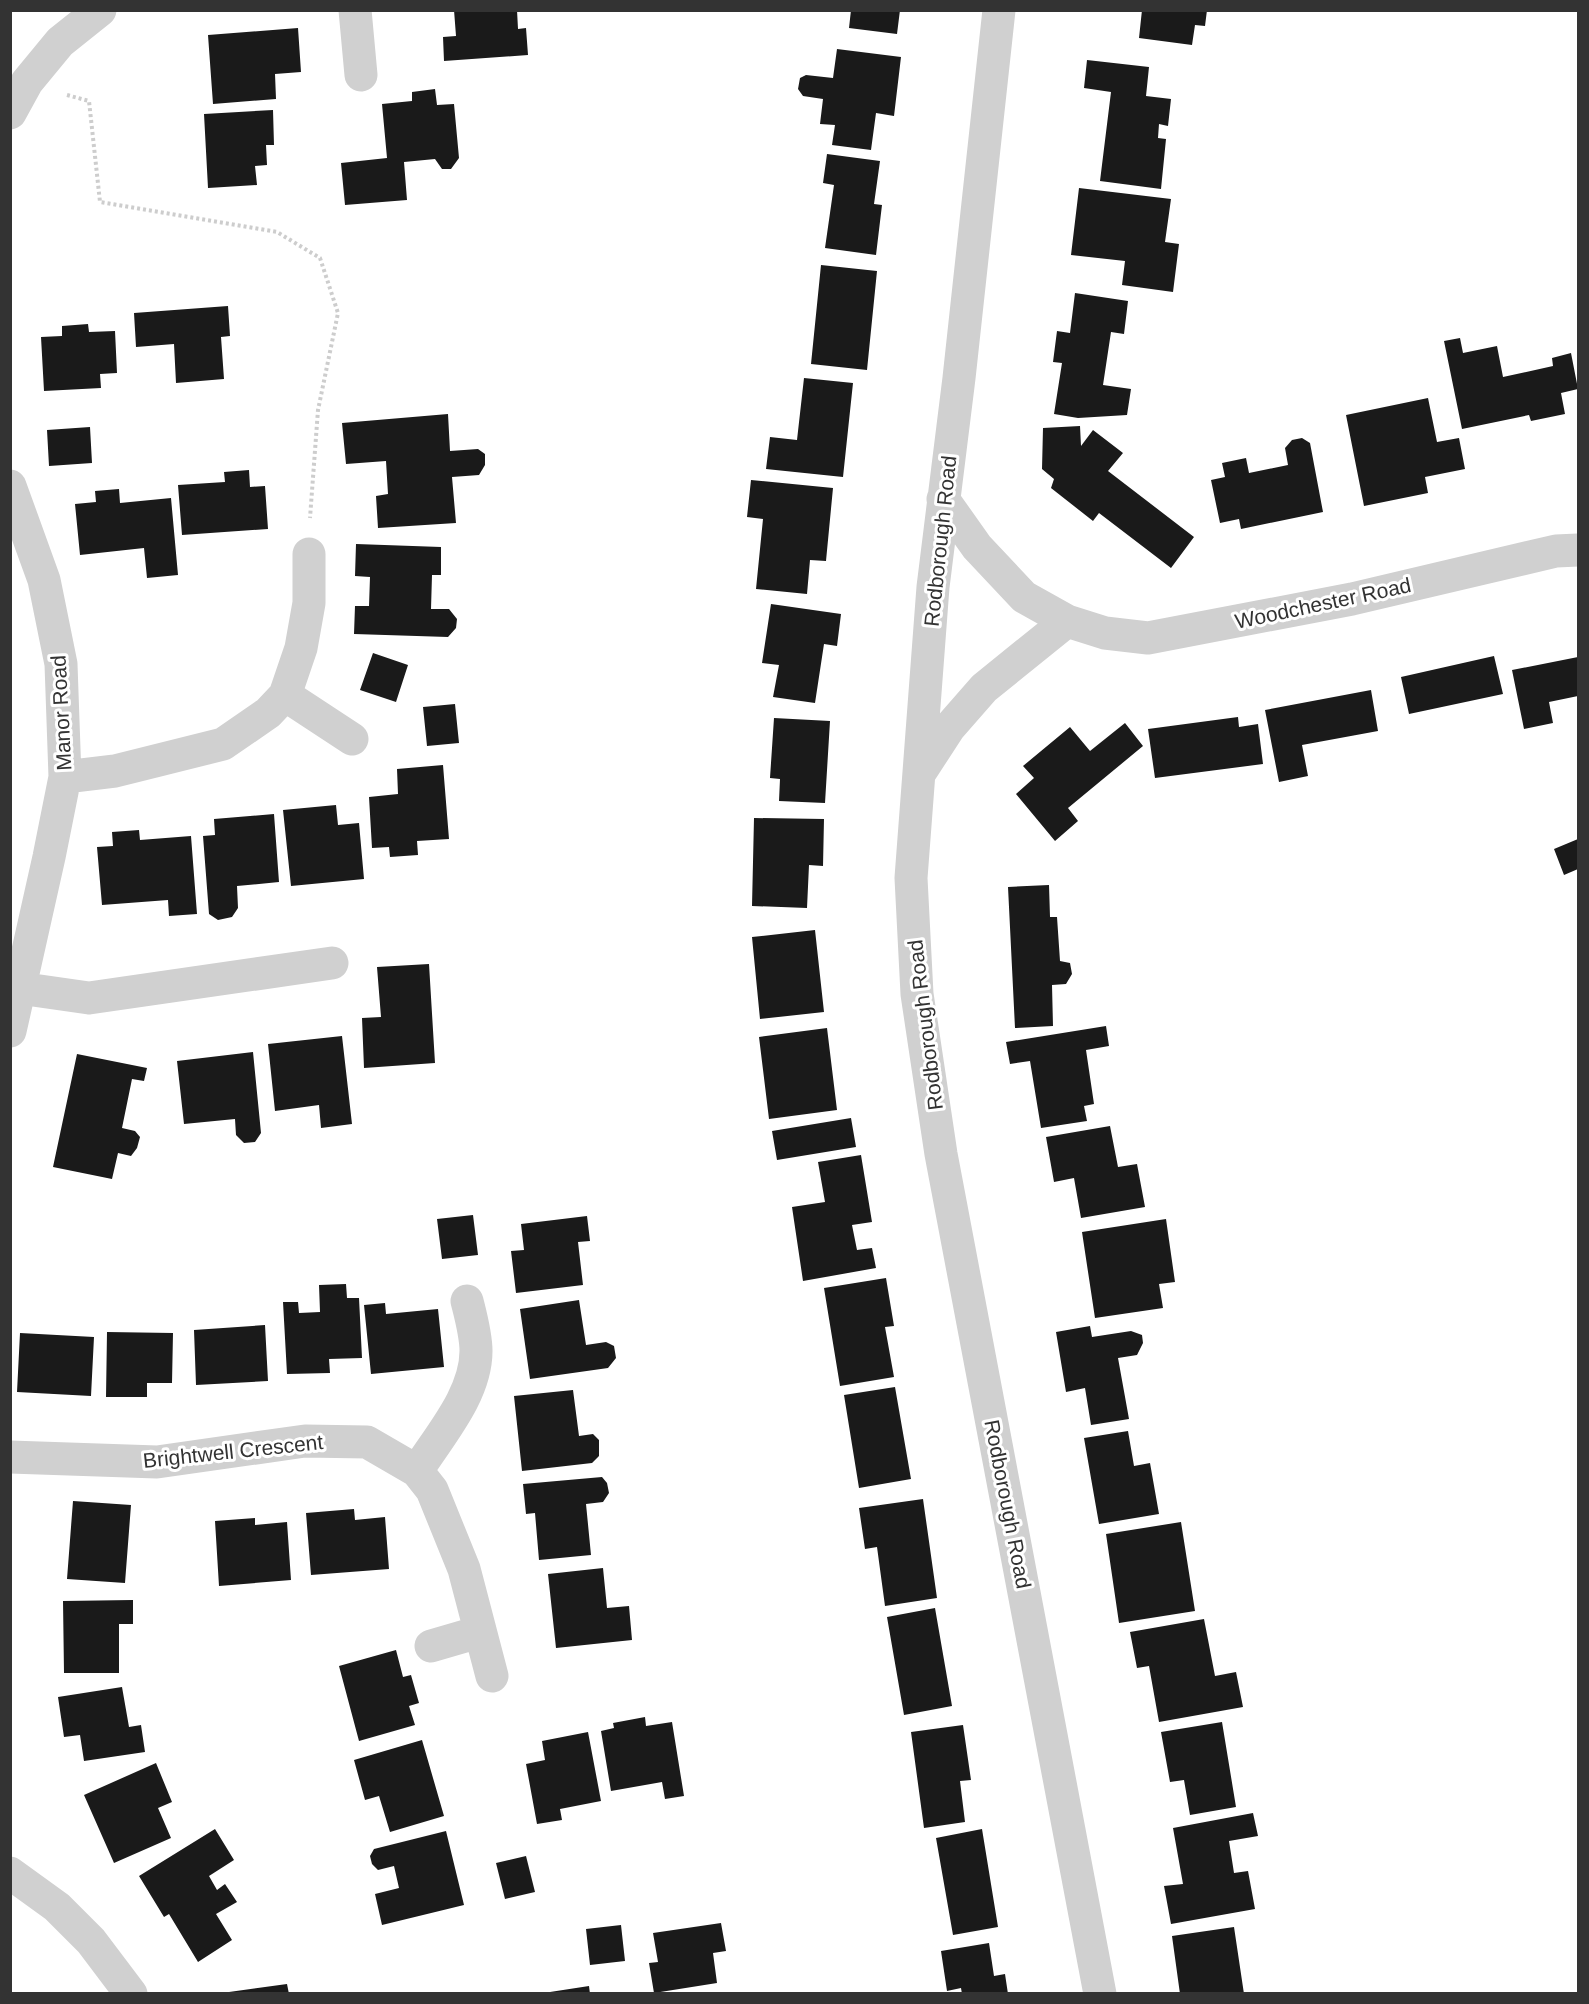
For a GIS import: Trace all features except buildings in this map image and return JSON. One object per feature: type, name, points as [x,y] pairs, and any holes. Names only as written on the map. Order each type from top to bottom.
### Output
[{"type":"street","points":[[355,10],[361,75]]},
{"type":"street","name":"Rodborough Road","points":[[999,10],[959,378],[933,587],[911,878],[918,1005],[941,1155],[1100,1994]]},
{"type":"street","points":[[10,114],[27,82],[60,42],[93,12]]},
{"type":"street","name":"Manor Road","points":[[10,486],[44,580],[61,664],[65,777],[20,939],[19,988],[10,1031]]},
{"type":"street","name":"Woodchester Road","points":[[943,499],[977,546],[1024,597],[1067,621],[1105,633],[1148,638],[1352,599],[1556,551],[1578,550]]},
{"type":"street","points":[[65,777],[115,771],[223,744],[268,713],[285,695],[301,648],[309,603],[309,554]]},
{"type":"street","points":[[918,775],[949,728],[984,688],[1067,621]]},
{"type":"street","points":[[285,695],[352,739]]},
{"type":"street","points":[[19,988],[89,998],[332,963]]},
{"type":"street","points":[[417,1471],[458,1408],[472,1375],[476,1352],[467,1301]]},
{"type":"street","name":"Brightwell Crescent","points":[[10,1457],[157,1462],[304,1441],[367,1442],[417,1471],[432,1490],[464,1569],[492,1676]]},
{"type":"street","points":[[431,1646],[479,1632]]},
{"type":"street","points":[[10,1873],[57,1906],[91,1941],[131,1994]]},
{"type":"path","points":[[27,82],[89,102],[100,202],[277,232],[320,258],[338,313],[318,410],[309,554]]}]
